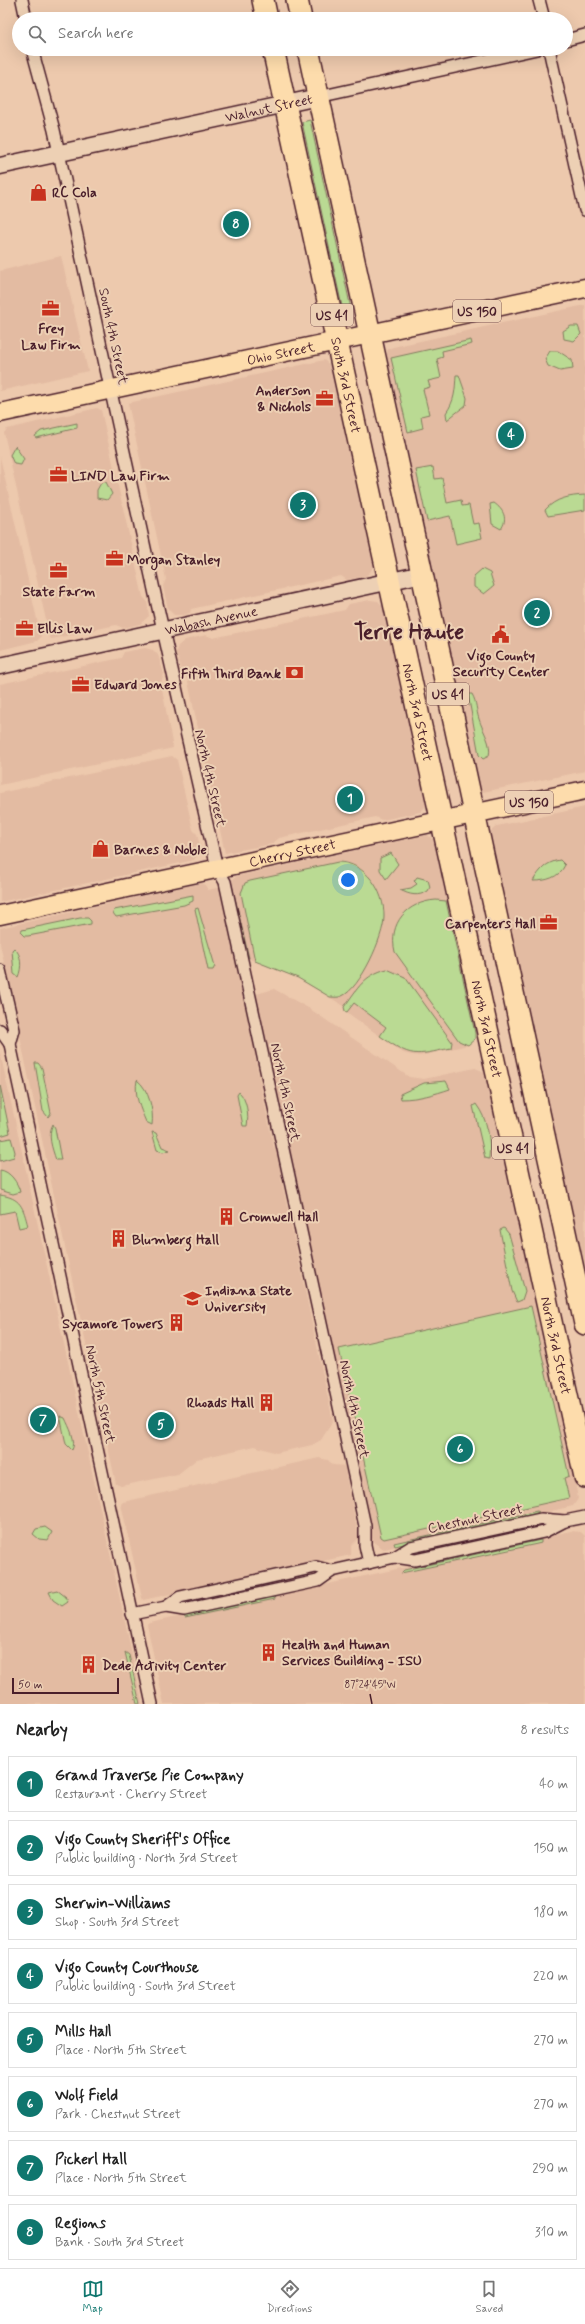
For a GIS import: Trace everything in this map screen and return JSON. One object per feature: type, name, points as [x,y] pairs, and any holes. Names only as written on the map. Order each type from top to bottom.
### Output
[{"type":"highway","points":[[263,0],[266,12]]},
{"type":"highway","points":[[297,0],[300,12]]},
{"type":"highway","name":"South 3rd Street","points":[[275,56],[390,581]]},
{"type":"highway","name":"US 41","points":[[309,56],[585,1324]]},
{"type":"highway","name":"North 3rd Street","points":[[390,581],[585,1477]]},
{"type":"main road","name":"Ohio Street","points":[[0,413],[585,288]]},
{"type":"main road","name":"Cherry Street","points":[[0,915],[585,790]]},
{"type":"street","points":[[22,0],[25,12]]},
{"type":"street","points":[[539,0],[542,12]]},
{"type":"street","points":[[573,38],[585,35]]},
{"type":"street","name":"South 4th Street","points":[[34,56],[59,153],[162,630]]},
{"type":"street","name":"Walnut Street","points":[[0,166],[505,56]]},
{"type":"street","points":[[551,56],[585,210]]},
{"type":"street","name":"Wabash Avenue","points":[[0,666],[423,574]]},
{"type":"street","name":"North 4th Street","points":[[162,630],[216,868],[225,882],[365,1526],[365,1545],[369,1563]]},
{"type":"street","name":"North 5th Street","points":[[0,970],[14,1030],[10,1044]]},
{"type":"street","name":"North 5th Street","points":[[0,1030],[10,1044],[152,1704]]},
{"type":"street","name":"Chestnut Street","points":[[132,1614],[166,1607],[180,1597],[316,1567],[332,1571],[395,1557],[414,1560],[544,1532],[565,1521],[585,1517]]},
{"type":"shaded area","points":[[61,256],[88,371],[0,391],[0,271]]},
{"type":"shaded area","points":[[585,305],[585,771],[483,792],[481,790],[387,359],[387,350],[393,347]]},
{"type":"shaded area","points":[[324,360],[331,366],[372,558],[373,566],[371,571],[366,576],[347,580],[341,576],[191,609],[190,613],[184,615],[174,615],[168,609],[163,586],[166,579],[128,403]]},
{"type":"shaded area","points":[[97,408],[101,410],[143,597],[147,601],[149,616],[140,624],[123,628],[116,625],[52,639],[50,638],[4,433],[7,429]]},
{"type":"shaded area","points":[[0,457],[41,637],[37,641],[0,650]]},
{"type":"shaded area","points":[[370,600],[378,601],[384,607],[426,806],[420,812],[382,820],[375,817],[279,838],[272,844],[225,853],[187,677],[182,674],[176,652],[178,646],[185,640],[206,635],[213,638],[345,610],[349,604]]},
{"type":"shaded area","points":[[145,648],[153,650],[158,655],[164,674],[161,683],[173,748],[0,785],[0,684],[121,658],[124,652]]},
{"type":"shaded area","points":[[172,756],[177,760],[193,830],[197,834],[201,850],[194,860],[0,902],[0,793]]},
{"type":"shaded area","points":[[585,807],[585,1269],[490,832],[497,826]]},
{"type":"shaded area","points":[[427,835],[433,839],[435,843],[475,1039],[468,1045],[420,1056],[403,1053],[345,1011],[344,1006],[298,978],[247,958],[228,883],[237,876]]},
{"type":"shaded area","name":"Indiana State University","points":[[201,883],[205,885],[208,890],[221,887],[258,1051],[255,1057],[274,1148],[280,1152],[284,1173],[281,1178],[333,1421],[321,1440],[312,1445],[276,1453],[255,1446],[197,1459],[178,1474],[121,1486],[116,1484],[0,944],[0,928]]},
{"type":"shaded area","name":"Indiana State University","points":[[274,989],[310,1009],[409,1077],[424,1079],[475,1068],[485,1072],[577,1492],[578,1499],[573,1506],[384,1549],[373,1542],[253,995]]},
{"type":"shaded area","points":[[0,1052],[143,1704],[0,1704]]},
{"type":"shaded area","points":[[319,1458],[328,1460],[333,1465],[347,1466],[348,1472],[346,1475],[359,1538],[351,1546],[351,1555],[143,1600],[121,1504],[123,1502]]},
{"type":"shaded area","points":[[571,1531],[581,1532],[585,1536],[585,1704],[164,1704],[147,1625],[149,1623]]},
{"type":"green space","points":[[310,120],[351,309],[343,311],[302,122]]},
{"type":"green space","points":[[571,326],[578,326],[581,334],[574,341],[564,339],[563,331]]},
{"type":"green space","points":[[471,340],[472,344],[442,351],[443,357],[437,359],[441,378],[428,381],[430,387],[423,389],[429,414],[421,416],[423,428],[408,432],[391,358]]},
{"type":"green space","points":[[550,351],[558,351],[572,360],[573,369],[560,371],[548,366],[545,359]]},
{"type":"green space","points":[[456,375],[459,375],[467,398],[466,405],[447,420],[446,413],[453,399]]},
{"type":"green space","points":[[77,423],[77,428],[36,438],[35,436],[41,431]]},
{"type":"green space","points":[[15,446],[24,459],[21,465],[14,464],[10,455]]},
{"type":"green space","points":[[433,467],[435,479],[442,478],[447,503],[461,500],[462,506],[469,505],[473,524],[479,523],[482,538],[456,544],[450,516],[427,521],[416,470]]},
{"type":"green space","points":[[106,482],[112,494],[107,500],[97,498],[97,490],[101,483]]},
{"type":"green space","points":[[585,495],[585,510],[548,516],[545,510],[563,498]]},
{"type":"green space","points":[[494,503],[504,515],[504,522],[501,529],[492,524],[490,504]]},
{"type":"green space","points":[[482,569],[490,573],[494,586],[484,594],[474,587],[474,576]]},
{"type":"green space","points":[[468,694],[472,694],[474,697],[479,719],[487,738],[490,751],[489,756],[483,759],[479,755]]},
{"type":"green space","points":[[391,853],[398,864],[386,879],[380,870],[380,858]]},
{"type":"green space","points":[[560,860],[565,865],[556,876],[533,881],[544,867]]},
{"type":"green space","points":[[338,862],[348,863],[357,867],[372,880],[381,897],[384,917],[380,936],[370,961],[363,973],[349,991],[339,997],[330,997],[298,978],[255,961],[241,893],[245,883],[250,881]]},
{"type":"green space","points":[[417,877],[428,880],[430,887],[428,891],[414,895],[400,890],[411,888],[417,884],[414,881]]},
{"type":"green space","points":[[231,881],[249,958],[245,955],[229,883]]},
{"type":"green space","points":[[193,895],[193,901],[184,905],[116,917],[113,913],[114,910]]},
{"type":"green space","points":[[436,900],[446,901],[475,1033],[475,1039],[468,1045],[459,1041],[395,952],[394,932],[397,923],[402,916],[416,905]]},
{"type":"green space","points":[[198,908],[215,966],[213,970],[208,970],[195,909]]},
{"type":"green space","points":[[80,918],[88,918],[91,921],[91,924],[28,936],[24,936],[21,933],[22,930]]},
{"type":"green space","points":[[14,948],[20,957],[20,970],[18,977],[14,974],[12,950]]},
{"type":"green space","points":[[387,969],[405,977],[452,1042],[451,1048],[421,1054],[407,1052],[380,1036],[386,1027],[354,1003],[347,1012],[345,1011],[344,1007],[362,983],[373,975]]},
{"type":"green space","points":[[35,1063],[38,1063],[42,1068],[51,1113],[48,1117],[43,1111]]},
{"type":"green space","points":[[137,1080],[145,1089],[150,1101],[152,1125],[146,1122],[140,1107],[136,1091]]},
{"type":"green space","points":[[446,1081],[450,1089],[420,1097],[401,1099],[400,1094],[424,1083]]},
{"type":"green space","points":[[0,1085],[10,1133],[0,1136]]},
{"type":"green space","points":[[239,1092],[244,1099],[247,1108],[247,1126],[243,1126],[237,1095]]},
{"type":"green space","points":[[476,1104],[488,1130],[490,1145],[489,1159],[485,1158],[473,1106]]},
{"type":"green space","points":[[53,1124],[61,1160],[56,1160],[50,1137]]},
{"type":"green space","points":[[152,1132],[156,1133],[162,1147],[170,1150],[163,1152],[157,1150]]},
{"type":"green space","points":[[11,1138],[15,1152],[14,1157],[0,1161],[0,1140]]},
{"type":"green space","points":[[0,1170],[4,1171],[13,1178],[20,1192],[13,1194],[0,1190]]},
{"type":"green space","points":[[0,1195],[13,1198],[20,1204],[28,1226],[19,1228],[15,1211],[0,1214]]},
{"type":"green space","points":[[504,1228],[509,1234],[525,1291],[522,1300],[517,1302],[512,1291],[500,1230]]},
{"type":"green space","points":[[531,1306],[569,1476],[564,1478],[569,1498],[384,1539],[381,1537],[339,1349]]},
{"type":"green space","points":[[60,1416],[65,1418],[72,1434],[74,1442],[72,1450],[66,1444]]},
{"type":"green space","points":[[537,1511],[539,1512],[395,1546],[394,1543]]},
{"type":"green space","points":[[45,1527],[52,1532],[48,1540],[39,1539],[33,1534],[36,1529]]},
{"type":"green space","points":[[541,1540],[541,1543],[537,1544],[401,1573],[404,1570]]},
{"type":"green space","points":[[57,1590],[66,1597],[68,1602],[62,1606],[53,1600],[49,1592]]},
{"type":"green space","points":[[274,1596],[275,1599],[185,1618],[184,1616]]},
{"type":"green space","points":[[125,1652],[129,1655],[140,1704],[137,1704]]},
{"type":"place","name":"RC Cola","points":[[39,192]]},
{"type":"place","name":"Regions","points":[[236,224]]},
{"type":"place","name":"Frey Law Firm","points":[[51,308]]},
{"type":"place","name":"Anderson & Nichols","points":[[324,398]]},
{"type":"place","name":"Vigo County Courthouse","points":[[511,435]]},
{"type":"place","name":"LIND Law Firm","points":[[58,475]]},
{"type":"place","name":"Sherwin-Williams","points":[[303,505]]},
{"type":"place","name":"Morgan Stanley","points":[[114,559]]},
{"type":"place","name":"State Farm","points":[[59,571]]},
{"type":"place","name":"Vigo County Sheriff's Office","points":[[537,613]]},
{"type":"place","name":"Ellis Law","points":[[24,628]]},
{"type":"place","name":"Vigo County Security Center","points":[[501,635]]},
{"type":"place","name":"Fifth Third Bank","points":[[294,673]]},
{"type":"place","name":"Edward Jones","points":[[81,684]]},
{"type":"place","name":"Grand Traverse Pie Company","points":[[350,799]]},
{"type":"place","name":"Barnes & Noble","points":[[101,849]]},
{"type":"place","name":"Carpenters Hall","points":[[549,923]]},
{"type":"place","name":"Cromwell Hall","points":[[226,1216]]},
{"type":"place","name":"Blumberg Hall","points":[[119,1239]]},
{"type":"place","name":"Indiana State University","points":[[192,1298]]},
{"type":"place","name":"Sycamore Towers","points":[[176,1323]]},
{"type":"place","name":"Rhoads Hall","points":[[267,1402]]},
{"type":"place","name":"Pickerl Hall","points":[[43,1420]]},
{"type":"place","name":"Mills Hall","points":[[161,1425]]},
{"type":"place","name":"Wolf Field","points":[[460,1449]]},
{"type":"place","name":"Health and Human Services Building - ISU","points":[[269,1652]]},
{"type":"place","name":"Dede Activity Center","points":[[89,1665]]},
{"type":"district","name":"Terre Haute","points":[[409,631]]}]
